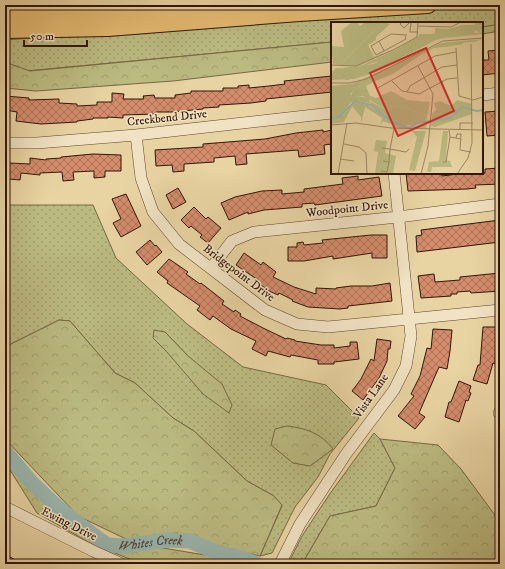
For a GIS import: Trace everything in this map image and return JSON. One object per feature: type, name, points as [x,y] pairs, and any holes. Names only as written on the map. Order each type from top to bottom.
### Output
[{"type":"highway","points":[[5,15],[109,13],[227,5]]},
{"type":"highway","points":[[5,30],[108,28],[299,13],[428,5]]},
{"type":"street","points":[[483,95],[500,93]]},
{"type":"street","name":"Creekbend Drive","points":[[5,143],[37,143],[136,135],[331,113]]},
{"type":"street","name":"Bridgepoint Drive","points":[[136,135],[141,178],[153,212],[179,244],[265,310],[297,324],[328,327],[500,310]]},
{"type":"street","name":"Vista Lane","points":[[281,562],[300,524],[346,454],[394,390],[406,366],[411,336],[394,174]]},
{"type":"street","name":"Woodpoint Drive","points":[[211,268],[232,241],[254,232],[398,217],[500,204]]},
{"type":"street","name":"Ewing Drive","points":[[5,507],[122,564]]},
{"type":"green space","points":[[500,6],[500,25],[483,27],[483,22],[331,22],[331,42],[5,73],[5,40]]},
{"type":"green space","points":[[500,24],[500,31],[483,34],[483,27]]},
{"type":"green space","points":[[331,42],[331,62],[173,81],[36,91],[5,88],[5,62],[30,71]]},
{"type":"green space","points":[[5,205],[93,205],[116,258],[187,324],[243,367],[326,385],[359,418],[330,454],[318,477],[295,507],[272,553],[260,556],[282,506],[274,496],[247,481],[194,431],[173,418],[135,383],[115,373],[70,321],[59,320],[5,347]],"holes":[[[165,332],[188,356],[166,351],[153,338]]]},
{"type":"green space","points":[[59,320],[70,321],[115,373],[135,383],[173,418],[194,431],[247,481],[274,496],[282,505],[260,556],[226,548],[177,533],[126,539],[78,516],[5,439],[5,347]]},
{"type":"green space","points":[[154,330],[165,332],[188,356],[222,384],[232,405],[229,413],[203,394],[153,338]]},
{"type":"green space","points":[[287,426],[300,428],[318,435],[333,449],[310,466],[293,463],[271,445],[275,429]]},
{"type":"green space","points":[[374,433],[380,439],[395,468],[376,506],[330,516],[302,564],[288,564],[302,536],[329,495]]},
{"type":"green space","points":[[380,439],[438,445],[461,469],[500,522],[500,564],[302,564],[330,516],[376,506],[395,468]]},
{"type":"green space","points":[[5,457],[45,504],[90,539],[114,550],[157,547],[217,557],[241,564],[142,564],[90,543],[37,513],[5,462]]},
{"type":"building","points":[[500,50],[500,73],[483,75],[483,60],[489,60],[488,51]]},
{"type":"building","points":[[331,76],[331,92],[266,99],[266,101],[251,103],[219,105],[219,107],[203,109],[156,112],[156,114],[123,115],[123,118],[93,118],[77,122],[41,124],[16,121],[17,112],[5,110],[5,96],[29,98],[29,100],[59,99],[59,103],[77,104],[77,106],[97,105],[97,102],[112,102],[112,93],[124,94],[123,99],[144,99],[143,96],[154,95],[155,98],[175,98],[175,95],[191,93],[191,91],[223,91],[223,88],[238,88],[238,86],[249,85],[249,88],[285,84],[284,81]]},
{"type":"building","points":[[500,111],[500,135],[487,136],[485,112]]},
{"type":"building","points":[[331,130],[331,144],[324,145],[325,154],[299,157],[298,150],[246,154],[247,164],[236,165],[235,156],[214,158],[214,162],[184,164],[184,171],[173,172],[172,165],[156,166],[155,150],[203,147],[203,144],[265,139],[296,133]]},
{"type":"building","points":[[93,154],[121,155],[121,171],[105,171],[105,177],[94,178],[94,171],[73,172],[74,180],[63,181],[62,172],[40,173],[40,175],[21,173],[20,180],[9,179],[9,163],[30,164],[30,158],[46,160]]},
{"type":"building","points":[[500,168],[500,184],[475,185],[476,188],[467,189],[408,191],[406,174],[442,174],[442,176],[457,174],[483,174],[485,173],[485,169]]},
{"type":"building","points":[[358,176],[358,180],[379,177],[382,196],[315,205],[314,203],[302,204],[302,207],[264,210],[248,214],[248,212],[229,220],[221,203],[235,197],[262,191],[282,190],[282,194],[304,192],[304,189],[343,184],[342,178]]},
{"type":"building","points":[[178,188],[186,202],[173,209],[166,195]]},
{"type":"building","points":[[126,194],[141,226],[121,237],[113,223],[121,219],[112,199]]},
{"type":"building","points":[[194,207],[206,219],[208,217],[221,228],[208,243],[200,237],[202,235],[191,226],[189,228],[181,220]]},
{"type":"building","points":[[500,220],[500,242],[417,252],[416,236],[422,235],[421,230]]},
{"type":"building","points":[[371,235],[387,235],[387,258],[372,258],[372,253],[333,259],[333,256],[304,261],[288,261],[288,247],[297,247],[297,243],[303,242],[304,245],[323,243],[322,240]]},
{"type":"building","points":[[150,240],[162,252],[147,265],[136,252]]},
{"type":"building","points":[[244,253],[261,265],[263,262],[276,272],[273,277],[294,287],[316,294],[316,288],[336,289],[351,286],[372,286],[390,283],[392,301],[348,306],[348,308],[340,309],[308,307],[292,301],[293,300],[279,293],[278,295],[269,291],[257,282],[258,280],[236,265]]},
{"type":"building","points":[[169,259],[188,272],[186,274],[200,284],[201,283],[224,301],[222,304],[234,312],[235,310],[241,314],[240,316],[286,339],[295,341],[321,345],[334,345],[334,348],[350,346],[350,342],[357,342],[359,359],[334,362],[334,364],[318,364],[318,360],[291,355],[290,357],[268,351],[266,356],[252,349],[256,341],[231,329],[213,316],[210,320],[197,310],[200,306],[167,283],[168,281],[157,272]]},
{"type":"building","points":[[500,273],[500,291],[471,293],[470,291],[457,292],[457,294],[451,294],[451,296],[421,298],[418,276],[434,274],[435,282],[460,280],[460,277]]},
{"type":"building","points":[[483,327],[497,327],[495,364],[493,363],[487,384],[473,380],[478,365],[480,365]]},
{"type":"building","points":[[433,329],[452,330],[447,369],[439,367],[419,413],[425,417],[415,429],[398,416],[414,396],[411,394],[420,376],[427,348],[431,349]]},
{"type":"building","points":[[377,339],[391,341],[390,349],[388,349],[387,361],[379,378],[363,400],[352,391],[361,379],[371,359],[374,361]]},
{"type":"building","points":[[459,381],[471,386],[469,392],[471,393],[468,401],[466,400],[459,422],[445,417],[449,402],[451,402]]},
{"type":"building","points":[[5,554],[22,564],[5,564]]},
{"type":"waterway","name":"Whites Creek","points":[[5,451],[32,483],[63,512],[107,545],[125,546],[167,540],[190,541],[216,552],[242,558],[257,564]]}]
